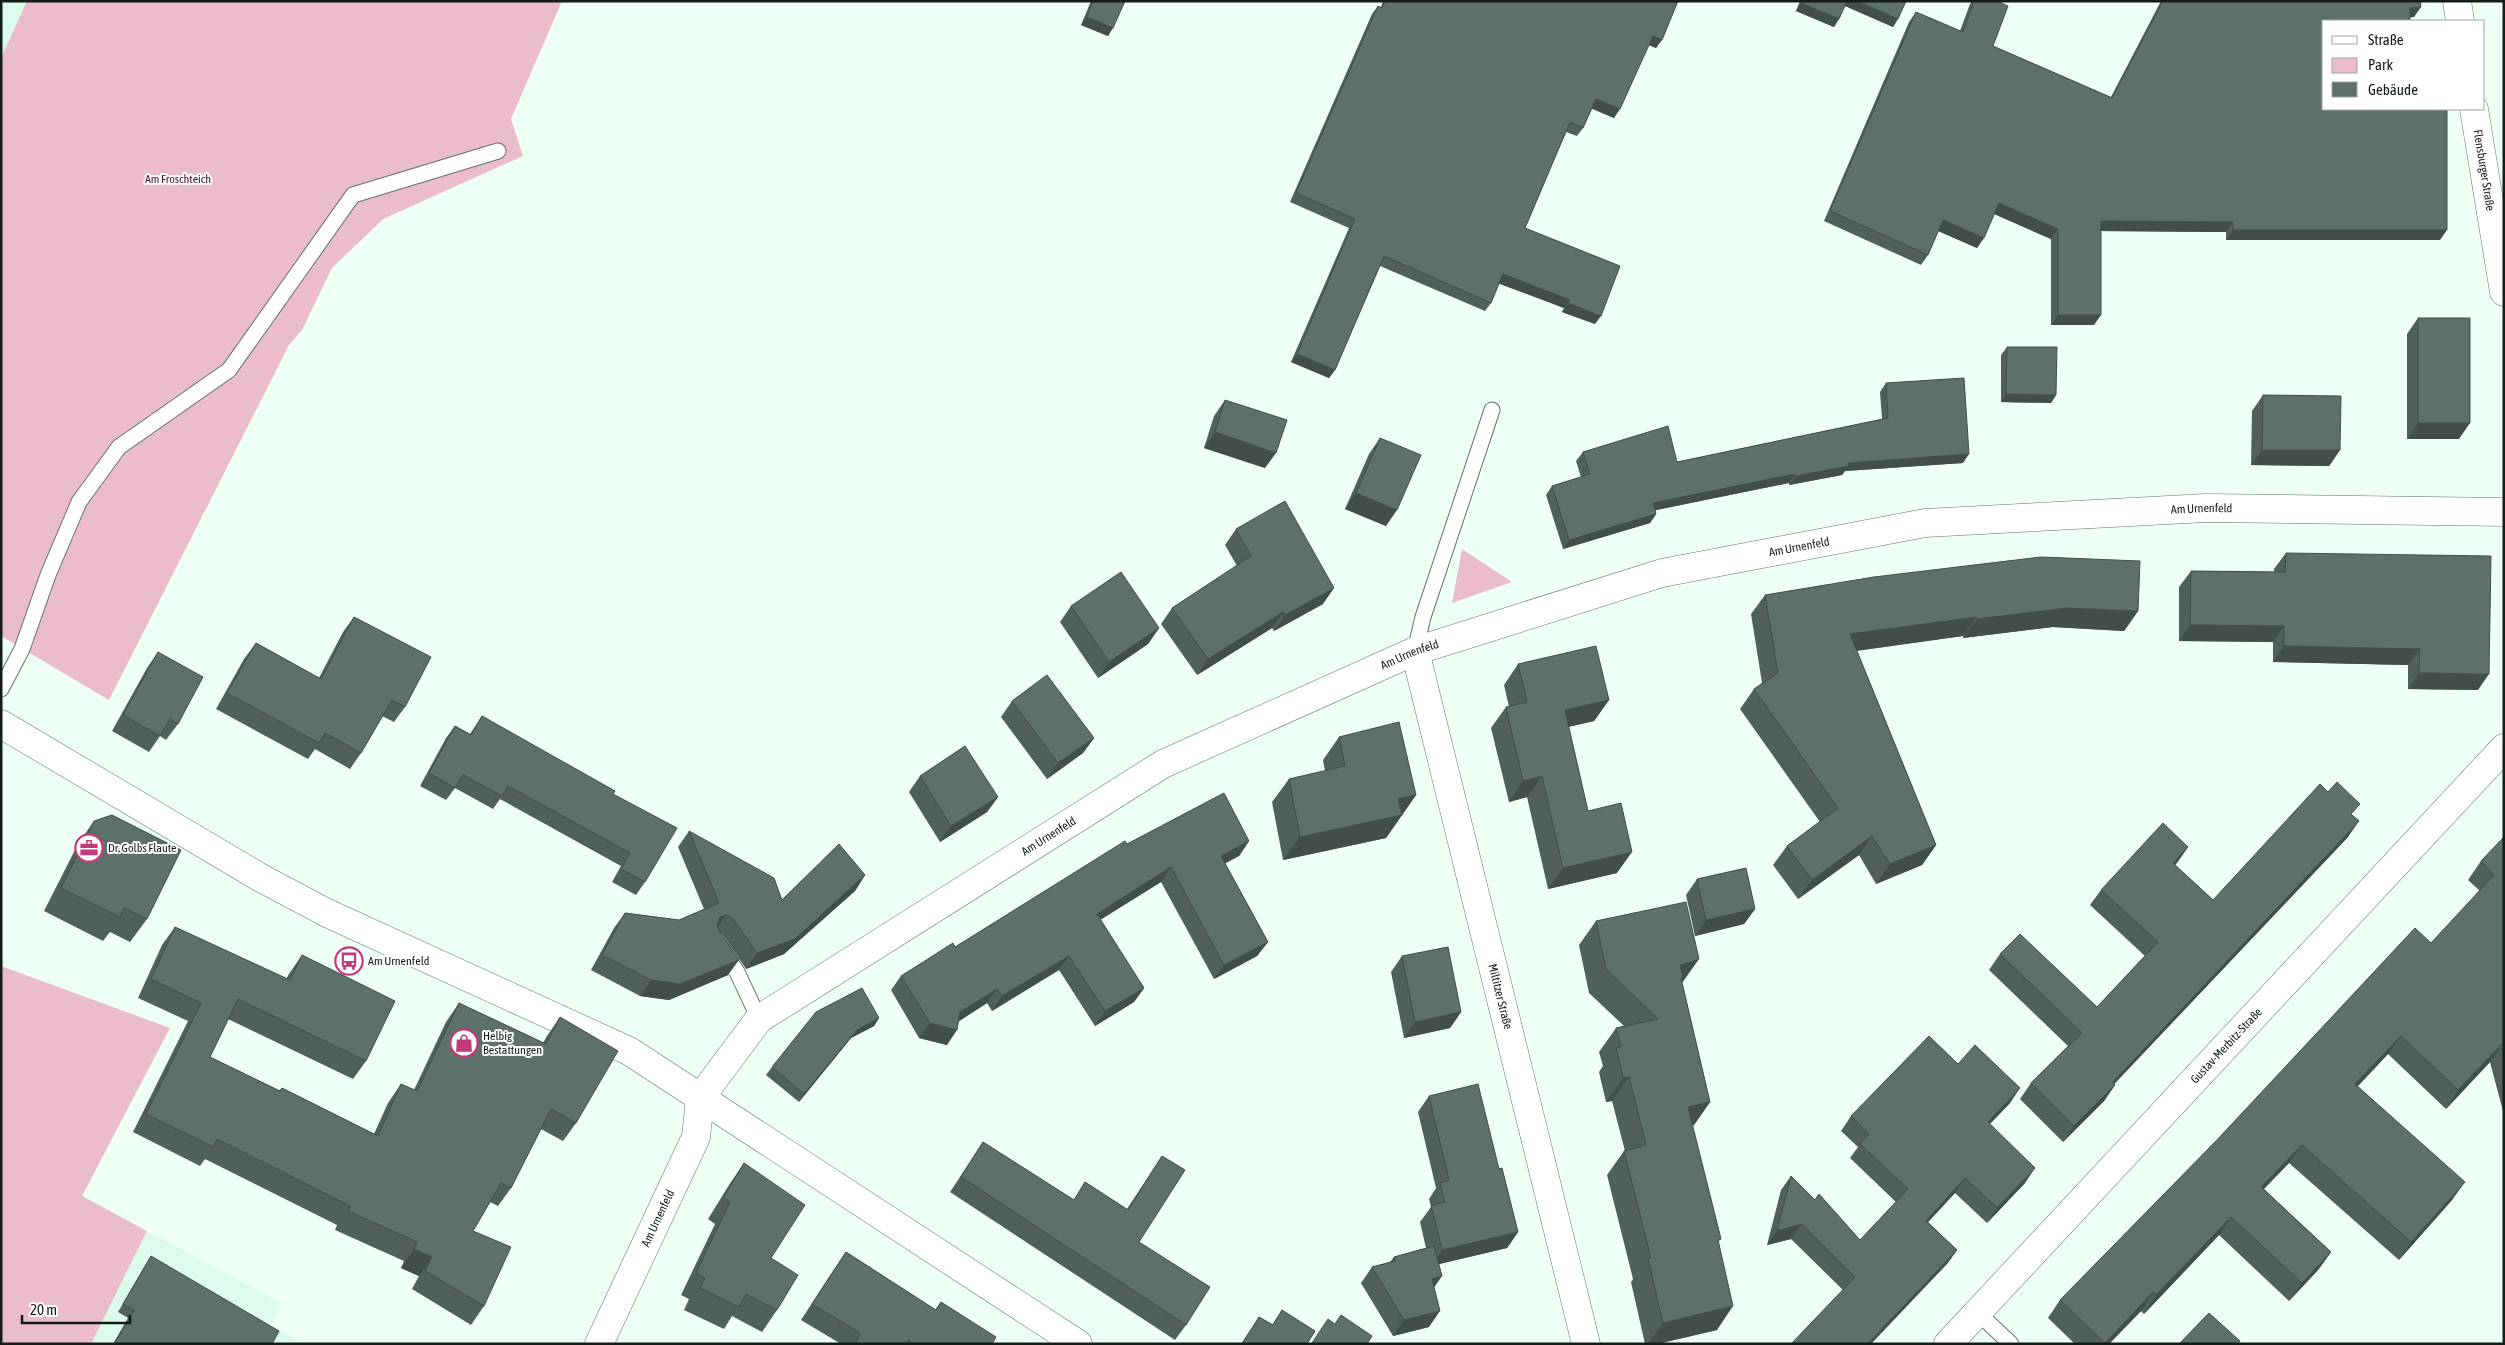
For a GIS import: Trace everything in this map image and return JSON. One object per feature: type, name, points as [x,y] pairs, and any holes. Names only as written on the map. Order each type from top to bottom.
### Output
[{"type":"street","points":[[2457,1],[2460,20]]},
{"type":"street","name":"Flensburger Straße","points":[[2474,110],[2504,292]]},
{"type":"street","name":"Am Urnenfeld","points":[[599,1344],[696,1137],[700,1098],[759,1019],[1163,764],[1415,651],[1662,573],[1925,523],[2206,508],[2504,512]]},
{"type":"street","name":"Miltitzer Straße","points":[[1415,651],[1586,1344]]},
{"type":"street","points":[[1,724],[261,878],[343,920],[628,1051],[1078,1344]]},
{"type":"street","name":"Gustav-Merbitz-Straße","points":[[1948,1344],[2504,748]]},
{"type":"lane","points":[[1,689],[22,649],[48,574],[79,502],[120,447],[229,370],[353,195],[498,151]]},
{"type":"lane","points":[[1415,651],[1423,617],[1492,410]]},
{"type":"lane","points":[[715,940],[737,972],[759,1019]]},
{"type":"lane","points":[[1977,1312],[2011,1344]]},
{"type":"shaded area","points":[[1,1],[27,1],[1,58]]},
{"type":"shaded area","points":[[147,1231],[282,1303],[270,1325],[305,1344],[91,1344]]},
{"type":"green space","name":"Am Froschteich","points":[[27,1],[562,1],[511,119],[523,156],[383,219],[332,268],[302,330],[289,345],[109,700],[1,636],[1,58]]},
{"type":"green space","points":[[1462,549],[1512,582],[1452,603]]},
{"type":"green space","points":[[1,966],[170,1028],[82,1196],[147,1231],[91,1344],[1,1344]]},
{"type":"building","points":[[1093,1],[1125,1],[1113,28],[1087,17]]},
{"type":"building","points":[[1385,1],[1678,1],[1662,40],[1653,36],[1620,109],[1596,99],[1583,128],[1570,122],[1525,228],[1620,266],[1601,316],[1568,303],[1570,300],[1503,274],[1491,303],[1384,256],[1335,370],[1297,354],[1355,219],[1296,193],[1378,6],[1382,8]]},
{"type":"building","points":[[1802,1],[1847,1],[1839,19],[1801,3]]},
{"type":"building","points":[[1857,1],[1906,1],[1898,19]]},
{"type":"building","points":[[1974,1],[1997,1],[2008,6],[1993,46],[2112,98],[2163,1],[2420,1],[2421,7],[2410,8],[2410,20],[2322,20],[2322,110],[2447,110],[2447,230],[2233,230],[2233,222],[2101,221],[2101,315],[2058,315],[2058,229],[1999,203],[1984,238],[1943,220],[1928,255],[1830,211],[1916,12],[1963,32]]},
{"type":"building","points":[[2418,318],[2470,318],[2470,423],[2418,423]]},
{"type":"building","points":[[2007,347],[2057,347],[2056,395],[2006,394]]},
{"type":"building","points":[[1964,378],[1969,454],[1848,463],[1849,466],[1796,476],[1795,474],[1653,503],[1656,514],[1569,540],[1552,486],[1590,474],[1583,452],[1668,426],[1677,462],[1888,418],[1886,383]]},
{"type":"building","points":[[2263,395],[2341,396],[2340,450],[2262,450]]},
{"type":"building","points":[[1225,400],[1287,420],[1276,453],[1215,432]]},
{"type":"building","points":[[1380,438],[1421,455],[1397,510],[1356,493]]},
{"type":"building","points":[[1285,501],[1334,588],[1285,615],[1283,612],[1208,659],[1172,608],[1251,556],[1236,529]]},
{"type":"building","points":[[2286,553],[2491,556],[2489,674],[2419,673],[2420,649],[2284,646],[2284,626],[2190,625],[2191,571],[2285,572]]},
{"type":"building","points":[[2041,557],[2140,561],[2138,611],[2067,608],[1977,619],[1977,617],[1850,634],[1936,845],[1890,864],[1872,836],[1812,880],[1787,846],[1838,808],[1754,689],[1778,673],[1765,595],[1874,577]]},
{"type":"building","points":[[1121,572],[1159,628],[1109,662],[1071,606]]},
{"type":"building","points":[[354,617],[431,657],[405,707],[392,700],[361,753],[325,733],[319,743],[227,693],[256,643],[321,679]]},
{"type":"building","points":[[1596,646],[1609,700],[1565,710],[1588,811],[1621,803],[1632,852],[1563,868],[1542,776],[1523,781],[1506,707],[1527,702],[1518,664]]},
{"type":"building","points":[[158,652],[203,677],[178,724],[170,719],[160,736],[123,715]]},
{"type":"building","points":[[1047,675],[1094,738],[1058,763],[1012,701]]},
{"type":"building","points":[[482,716],[615,791],[613,794],[677,828],[645,882],[621,869],[630,853],[508,786],[502,796],[463,775],[455,788],[429,773],[455,726],[471,735]]},
{"type":"building","points":[[1399,722],[1416,795],[1398,799],[1402,815],[1300,837],[1289,779],[1345,766],[1339,737]]},
{"type":"building","points":[[965,746],[998,797],[951,826],[920,776]]},
{"type":"building","points":[[2337,782],[2360,804],[2351,814],[2359,821],[2113,1082],[2115,1085],[2074,1126],[2031,1083],[2082,1033],[2000,954],[2020,934],[2097,1007],[2158,942],[2101,890],[2163,823],[2188,847],[2173,863],[2213,900],[2320,784],[2328,792]]},
{"type":"building","points":[[1224,793],[1249,841],[1221,856],[1268,942],[1224,965],[1171,867],[1097,914],[1144,988],[1105,1011],[1069,956],[1002,996],[997,989],[960,1012],[957,1030],[930,1023],[901,976],[953,943],[955,947],[1125,841],[1127,844]]},
{"type":"building","points":[[112,815],[181,850],[147,919],[124,908],[120,917],[61,888],[94,821]]},
{"type":"building","points":[[689,831],[774,878],[782,900],[839,844],[865,875],[795,939],[757,953],[733,919],[726,915],[720,917],[717,925],[718,929],[739,960],[680,984],[651,980],[602,955],[625,913],[679,920],[719,903]]},
{"type":"building","points":[[2504,837],[2504,1049],[2502,1044],[2458,1090],[2401,1036],[2355,1084],[2465,1182],[2411,1242],[2302,1145],[2261,1187],[2331,1252],[2302,1283],[2231,1217],[2156,1295],[2153,1292],[2105,1343],[2060,1300],[2215,1142],[2415,928],[2431,943],[2494,875],[2481,861]]},
{"type":"building","points":[[1746,868],[1755,909],[1706,920],[1697,879]]},
{"type":"building","points":[[1686,902],[1699,959],[1680,965],[1683,978],[1681,978],[1710,1102],[1688,1107],[1721,1239],[1718,1240],[1733,1306],[1663,1323],[1648,1258],[1651,1258],[1624,1151],[1646,1145],[1629,1077],[1623,1078],[1616,1048],[1621,1047],[1616,1028],[1658,1019],[1606,969],[1596,921]]},
{"type":"building","points":[[175,927],[290,980],[302,955],[395,1001],[366,1061],[238,999],[210,1057],[280,1091],[282,1088],[378,1136],[401,1084],[417,1091],[459,1003],[546,1044],[560,1017],[618,1051],[576,1123],[551,1109],[511,1188],[501,1183],[473,1231],[511,1247],[484,1306],[425,1271],[432,1257],[414,1249],[417,1242],[348,1211],[350,1206],[217,1139],[213,1147],[146,1114],[201,1003],[151,979]]},
{"type":"building","points":[[1448,947],[1461,1012],[1415,1022],[1402,956]]},
{"type":"building","points":[[862,988],[879,1018],[857,1030],[804,1094],[772,1067],[816,1012]]},
{"type":"building","points":[[1929,1036],[1958,1064],[1975,1045],[2020,1088],[1988,1122],[2035,1168],[1997,1208],[1965,1178],[1926,1221],[1957,1250],[1867,1344],[1791,1344],[1855,1277],[1802,1224],[1777,1231],[1791,1176],[1815,1200],[1819,1194],[1860,1240],[1908,1189],[1860,1144],[1869,1134],[1851,1116]]},
{"type":"building","points":[[1478,1084],[1499,1169],[1502,1168],[1518,1232],[1442,1250],[1431,1206],[1445,1202],[1440,1183],[1449,1180],[1429,1096]]},
{"type":"building","points":[[983,1142],[1074,1200],[1085,1182],[1128,1210],[1162,1156],[1185,1170],[1139,1242],[1210,1287],[1186,1325],[961,1177]]},
{"type":"building","points":[[744,1163],[805,1205],[771,1258],[798,1275],[777,1310],[746,1294],[739,1307],[700,1288],[705,1278],[696,1273],[730,1202],[723,1198]]},
{"type":"building","points":[[1434,1246],[1442,1276],[1432,1279],[1440,1311],[1404,1320],[1372,1267],[1395,1261],[1394,1257]]},
{"type":"building","points":[[846,1252],[936,1310],[941,1302],[996,1337],[992,1344],[914,1344],[908,1340],[907,1344],[856,1344],[860,1333],[812,1304]]},
{"type":"building","points":[[151,1256],[279,1331],[272,1344],[114,1344],[134,1310],[123,1304]]},
{"type":"building","points":[[1282,1310],[1315,1331],[1307,1344],[1242,1344],[1259,1317],[1273,1325]]},
{"type":"building","points":[[2209,1313],[2240,1341],[2238,1344],[2179,1344]]},
{"type":"building","points":[[1341,1315],[1372,1336],[1367,1344],[1312,1343],[1328,1319],[1335,1324]]},
{"type":"place","name":"Dr. Golbs Flaute","points":[[89,848]]},
{"type":"place","name":"Am Urnenfeld","points":[[349,961]]},
{"type":"place","name":"Helbig Bestattungen","points":[[464,1043]]}]
